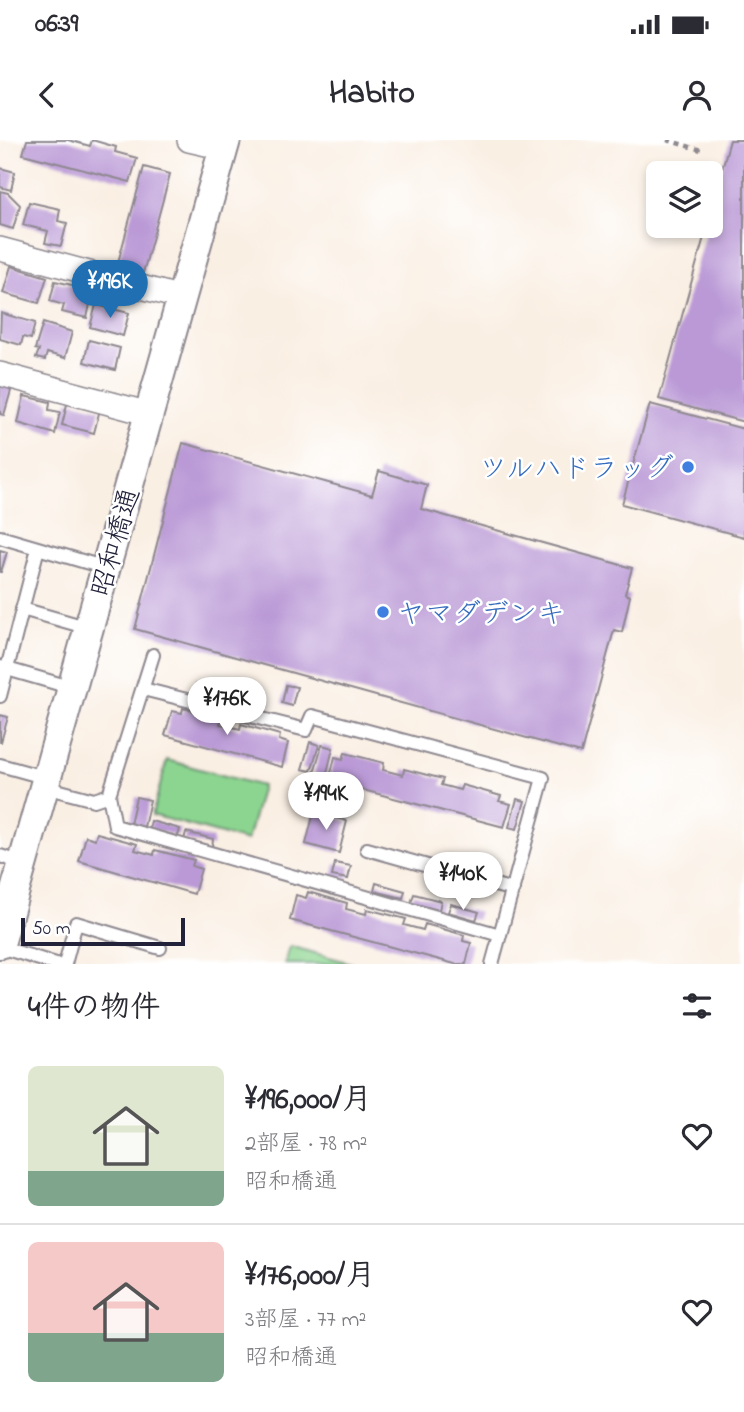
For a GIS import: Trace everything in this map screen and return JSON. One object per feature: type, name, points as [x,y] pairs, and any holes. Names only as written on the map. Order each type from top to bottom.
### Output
[{"type":"street","points":[[189,140],[225,144]]},
{"type":"street","name":"昭和橋通","points":[[0,945],[12,860],[46,783],[225,144]]},
{"type":"street","points":[[0,249],[182,298]]},
{"type":"street","points":[[0,374],[150,414]]},
{"type":"lane","points":[[0,537],[107,568]]},
{"type":"lane","points":[[0,696],[3,668],[38,548]]},
{"type":"lane","points":[[22,609],[89,628]]},
{"type":"lane","points":[[153,655],[109,795],[115,826],[500,935]]},
{"type":"lane","points":[[3,668],[73,688]]},
{"type":"lane","points":[[143,689],[306,730],[312,716],[543,778],[492,964]]},
{"type":"lane","points":[[0,765],[94,800],[109,795]]},
{"type":"lane","points":[[367,849],[513,890]]},
{"type":"lane","points":[[65,964],[76,923],[160,948]]},
{"type":"lane","points":[[0,945],[56,964]]},
{"type":"path","points":[[667,140],[701,149]]},
{"type":"green space","points":[[167,760],[262,786],[247,841],[152,815]]},
{"type":"green space","points":[[290,946],[354,964],[285,964]]},
{"type":"building","points":[[27,140],[68,140],[90,146],[92,140],[116,147],[115,152],[137,158],[130,182],[23,154]]},
{"type":"building","points":[[730,140],[744,140],[744,422],[659,399],[704,238],[723,238],[723,165]]},
{"type":"building","points":[[144,167],[170,174],[143,273],[117,266]]},
{"type":"building","points":[[0,168],[15,172],[11,190],[0,187]]},
{"type":"building","points":[[0,191],[8,193],[20,205],[13,229],[0,225]]},
{"type":"building","points":[[29,202],[60,209],[58,221],[67,223],[61,246],[45,243],[48,231],[23,225]]},
{"type":"building","points":[[11,266],[47,277],[39,303],[3,293]]},
{"type":"building","points":[[55,281],[93,290],[87,318],[62,312],[64,305],[50,301]]},
{"type":"building","points":[[96,305],[129,313],[123,336],[90,327]]},
{"type":"building","points":[[1,313],[35,323],[31,339],[23,337],[21,345],[0,339]]},
{"type":"building","points":[[43,323],[72,332],[65,358],[47,353],[45,360],[36,358],[39,350],[35,349]]},
{"type":"building","points":[[89,340],[120,348],[115,370],[84,362]]},
{"type":"building","points":[[0,384],[12,387],[4,415],[0,414]]},
{"type":"building","points":[[24,396],[50,402],[49,410],[60,412],[55,434],[18,423]]},
{"type":"building","points":[[68,400],[100,409],[94,433],[62,425]]},
{"type":"building","name":"ツルハドラッグ","points":[[650,404],[744,429],[744,537],[622,504]]},
{"type":"building","name":"ヤマダデンキ","points":[[183,443],[372,495],[379,471],[427,485],[421,509],[632,568],[625,594],[630,596],[622,632],[614,630],[581,753],[135,629]]},
{"type":"building","points":[[0,550],[7,552],[1,572],[0,572]]},
{"type":"building","points":[[196,684],[223,693],[221,700],[194,692]]},
{"type":"building","points":[[286,685],[297,687],[292,706],[282,703]]},
{"type":"building","points":[[232,696],[257,703],[256,709],[230,702]]},
{"type":"building","points":[[183,708],[222,719],[220,724],[240,729],[241,724],[280,735],[279,740],[288,743],[282,767],[165,735],[172,711],[182,713]]},
{"type":"building","points":[[0,715],[8,717],[1,742],[0,742]]},
{"type":"building","points":[[310,742],[319,745],[311,771],[302,769]]},
{"type":"building","points":[[322,745],[333,748],[326,777],[314,773]]},
{"type":"building","points":[[345,753],[384,763],[383,770],[403,775],[404,769],[443,779],[441,785],[460,790],[462,785],[501,796],[499,801],[511,804],[504,827],[329,781],[335,757],[343,759]]},
{"type":"building","points":[[136,797],[150,800],[144,827],[130,824]]},
{"type":"building","points":[[517,799],[525,801],[517,829],[509,827]]},
{"type":"building","points":[[314,812],[347,821],[339,853],[306,844]]},
{"type":"building","points":[[151,821],[180,829],[178,836],[149,829]]},
{"type":"building","points":[[186,832],[213,839],[212,847],[184,840]]},
{"type":"building","points":[[97,833],[137,844],[135,850],[154,855],[155,850],[194,860],[192,866],[201,869],[194,894],[79,861],[86,836],[95,839]]},
{"type":"building","points":[[335,863],[351,866],[348,879],[332,876]]},
{"type":"building","points":[[376,883],[405,891],[403,898],[374,891]]},
{"type":"building","points":[[308,892],[347,903],[346,909],[366,914],[367,909],[406,919],[404,925],[423,930],[425,924],[464,935],[463,941],[471,943],[466,964],[455,964],[290,920],[296,895],[306,898]]},
{"type":"building","points":[[414,894],[441,901],[439,910],[411,903]]},
{"type":"building","points":[[451,904],[479,912],[476,920],[448,912]]},
{"type":"place","name":"ツルハドラッグ","points":[[688,467]]},
{"type":"place","name":"ヤマダデンキ","points":[[383,612]]}]
